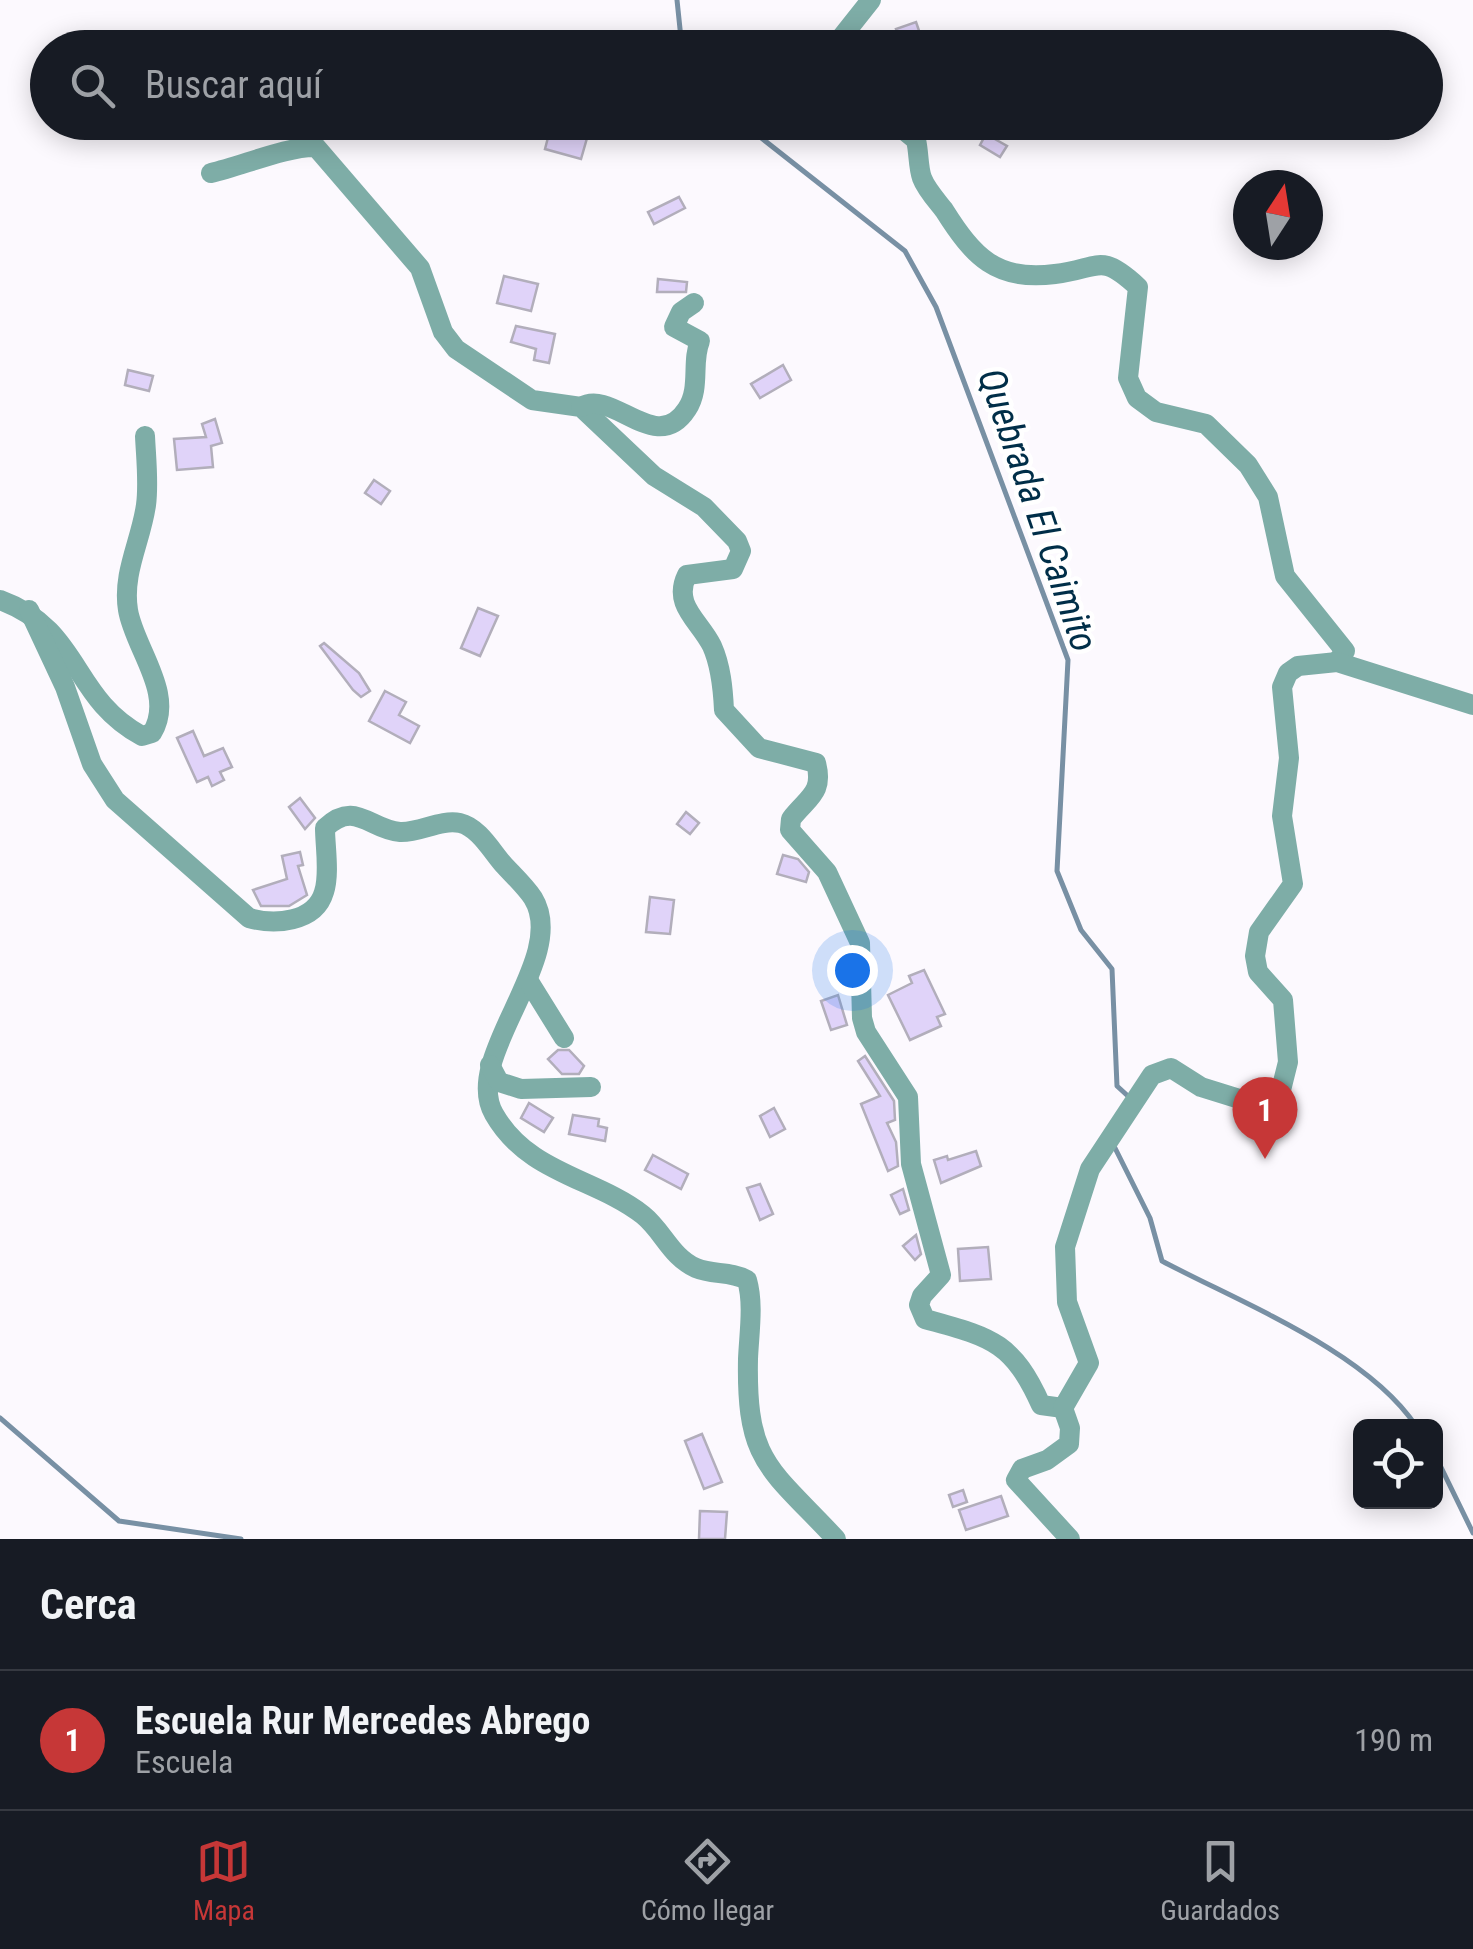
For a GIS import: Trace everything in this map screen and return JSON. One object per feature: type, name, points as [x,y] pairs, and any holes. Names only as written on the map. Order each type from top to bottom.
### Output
[{"type":"street","points":[[847,30],[871,0]]},
{"type":"street","points":[[916,140],[922,177],[966,245],[987,264],[1020,275],[1058,274],[1098,262],[1116,267],[1138,287],[1128,378],[1137,398],[1156,412],[1206,424],[1248,464],[1268,497],[1286,576],[1345,651],[1337,662]]},
{"type":"street","points":[[212,173],[263,161],[298,146],[316,147],[420,268],[443,332],[456,348],[532,400],[581,407],[603,404],[641,424],[668,424],[679,417],[693,396],[700,341],[674,327],[681,312],[694,303]]},
{"type":"street","points":[[581,407],[630,456],[672,490],[704,507],[737,540],[741,550],[733,569],[687,575],[682,594],[689,613],[712,646],[723,681],[724,710],[759,748],[816,763],[821,781],[815,796],[791,819],[790,830],[827,872],[857,936],[866,1032],[908,1097],[914,1180],[941,1262],[941,1276],[922,1296],[922,1313],[925,1319],[992,1338],[1016,1358],[1041,1405],[1063,1408]]},
{"type":"street","points":[[0,600],[29,610],[52,629],[105,712],[142,736],[152,734],[158,724],[157,686],[132,633],[127,604],[127,579],[147,502],[145,436]]},
{"type":"street","points":[[29,610],[65,688],[92,764],[116,800],[249,918],[271,924],[290,921],[317,902],[324,892],[325,828],[344,815],[364,815],[393,831],[415,832],[461,823],[472,828],[534,899],[540,918],[539,942],[528,980],[490,1063],[492,1112],[528,1153],[576,1183],[638,1212],[673,1252],[697,1269],[747,1280],[747,1416],[753,1440],[765,1464],[836,1539]]},
{"type":"street","points":[[1063,1408],[1090,1363],[1067,1302],[1065,1247],[1090,1169],[1152,1074],[1171,1068],[1201,1086],[1262,1106],[1281,1090],[1288,1062],[1282,1000],[1258,972],[1255,956],[1259,932],[1290,893],[1294,872],[1282,816],[1289,758],[1282,688],[1288,673],[1298,666],[1337,662],[1473,705]]},
{"type":"street","points":[[528,980],[564,1038]]},
{"type":"street","points":[[490,1063],[499,1082],[522,1090],[590,1087]]},
{"type":"street","points":[[1063,1408],[1070,1428],[1069,1444],[1047,1460],[1022,1469],[1016,1480],[1070,1539]]},
{"type":"building","points":[[916,22],[919,30],[896,30]]},
{"type":"building","points":[[547,140],[586,140],[581,159],[545,149]]},
{"type":"building","points":[[983,140],[996,140],[1007,146],[1000,157],[980,145]]},
{"type":"building","points":[[679,197],[685,208],[654,224],[648,212]]},
{"type":"building","points":[[504,276],[538,284],[531,311],[497,303]]},
{"type":"building","points":[[658,279],[687,282],[686,292],[657,292]]},
{"type":"building","points":[[516,326],[555,334],[549,363],[534,360],[536,349],[511,342]]},
{"type":"building","points":[[783,365],[791,380],[760,398],[751,384]]},
{"type":"building","points":[[128,370],[153,376],[149,391],[125,385]]},
{"type":"building","points":[[215,419],[222,443],[211,446],[213,467],[177,470],[174,439],[206,437],[202,424]]},
{"type":"building","points":[[374,480],[390,491],[381,504],[365,493]]},
{"type":"building","points":[[478,608],[498,616],[480,656],[461,648]]},
{"type":"building","points":[[324,643],[359,673],[370,691],[361,697],[353,690],[320,646]]},
{"type":"building","points":[[385,691],[406,702],[399,715],[419,726],[410,743],[369,721]]},
{"type":"building","points":[[193,731],[204,756],[223,748],[232,767],[220,772],[224,780],[212,786],[208,777],[197,782],[177,738]]},
{"type":"building","points":[[300,798],[315,818],[305,829],[289,807]]},
{"type":"building","points":[[686,812],[699,823],[690,834],[677,824]]},
{"type":"building","points":[[300,852],[303,865],[298,866],[307,895],[289,906],[261,906],[253,890],[287,879],[282,856]]},
{"type":"building","points":[[783,855],[798,859],[809,872],[806,882],[777,874]]},
{"type":"building","points":[[650,897],[674,900],[670,934],[646,932]]},
{"type":"building","points":[[924,970],[945,1014],[937,1017],[941,1026],[910,1040],[888,995],[912,983],[909,976]]},
{"type":"building","points":[[838,995],[847,1025],[831,1030],[821,1001]]},
{"type":"building","points":[[558,1050],[569,1050],[584,1066],[579,1074],[562,1074],[548,1059]]},
{"type":"building","points":[[865,1056],[894,1101],[895,1120],[887,1123],[896,1142],[898,1166],[888,1171],[861,1104],[880,1096],[858,1061]]},
{"type":"building","points":[[529,1103],[553,1118],[544,1132],[521,1118]]},
{"type":"building","points":[[774,1108],[785,1129],[770,1137],[760,1116]]},
{"type":"building","points":[[573,1115],[599,1119],[598,1126],[607,1128],[605,1141],[569,1134]]},
{"type":"building","points":[[976,1151],[981,1166],[941,1183],[934,1160]]},
{"type":"building","points":[[653,1155],[688,1174],[681,1189],[645,1170]]},
{"type":"building","points":[[760,1184],[773,1214],[760,1220],[747,1188]]},
{"type":"building","points":[[903,1189],[909,1210],[900,1214],[891,1195]]},
{"type":"building","points":[[916,1235],[921,1254],[915,1260],[903,1246]]},
{"type":"building","points":[[988,1247],[991,1279],[960,1281],[958,1249]]},
{"type":"building","points":[[702,1434],[722,1482],[704,1489],[685,1441]]},
{"type":"building","points":[[963,1490],[967,1502],[953,1507],[949,1495]]},
{"type":"building","points":[[1001,1496],[1008,1516],[966,1530],[959,1510]]},
{"type":"building","points":[[700,1511],[727,1512],[725,1539],[699,1539]]},
{"type":"waterway","name":"Quebrada El Caimito","points":[[677,0],[680,30]]},
{"type":"waterway","name":"Quebrada El Caimito","points":[[764,140],[905,251],[936,307],[1068,660],[1057,871],[1081,930],[1112,969],[1117,1086],[1129,1097]]},
{"type":"waterway","name":"Quebrada El Caimito","points":[[1115,1148],[1150,1218],[1162,1261],[1334,1352],[1366,1374],[1410,1419]]},
{"type":"waterway","points":[[0,1418],[119,1521],[241,1539]]},
{"type":"waterway","name":"Quebrada El Caimito","points":[[1443,1471],[1473,1533]]},
{"type":"place","name":"Escuela Rur Mercedes Abrego","points":[[1265,1159]]}]
